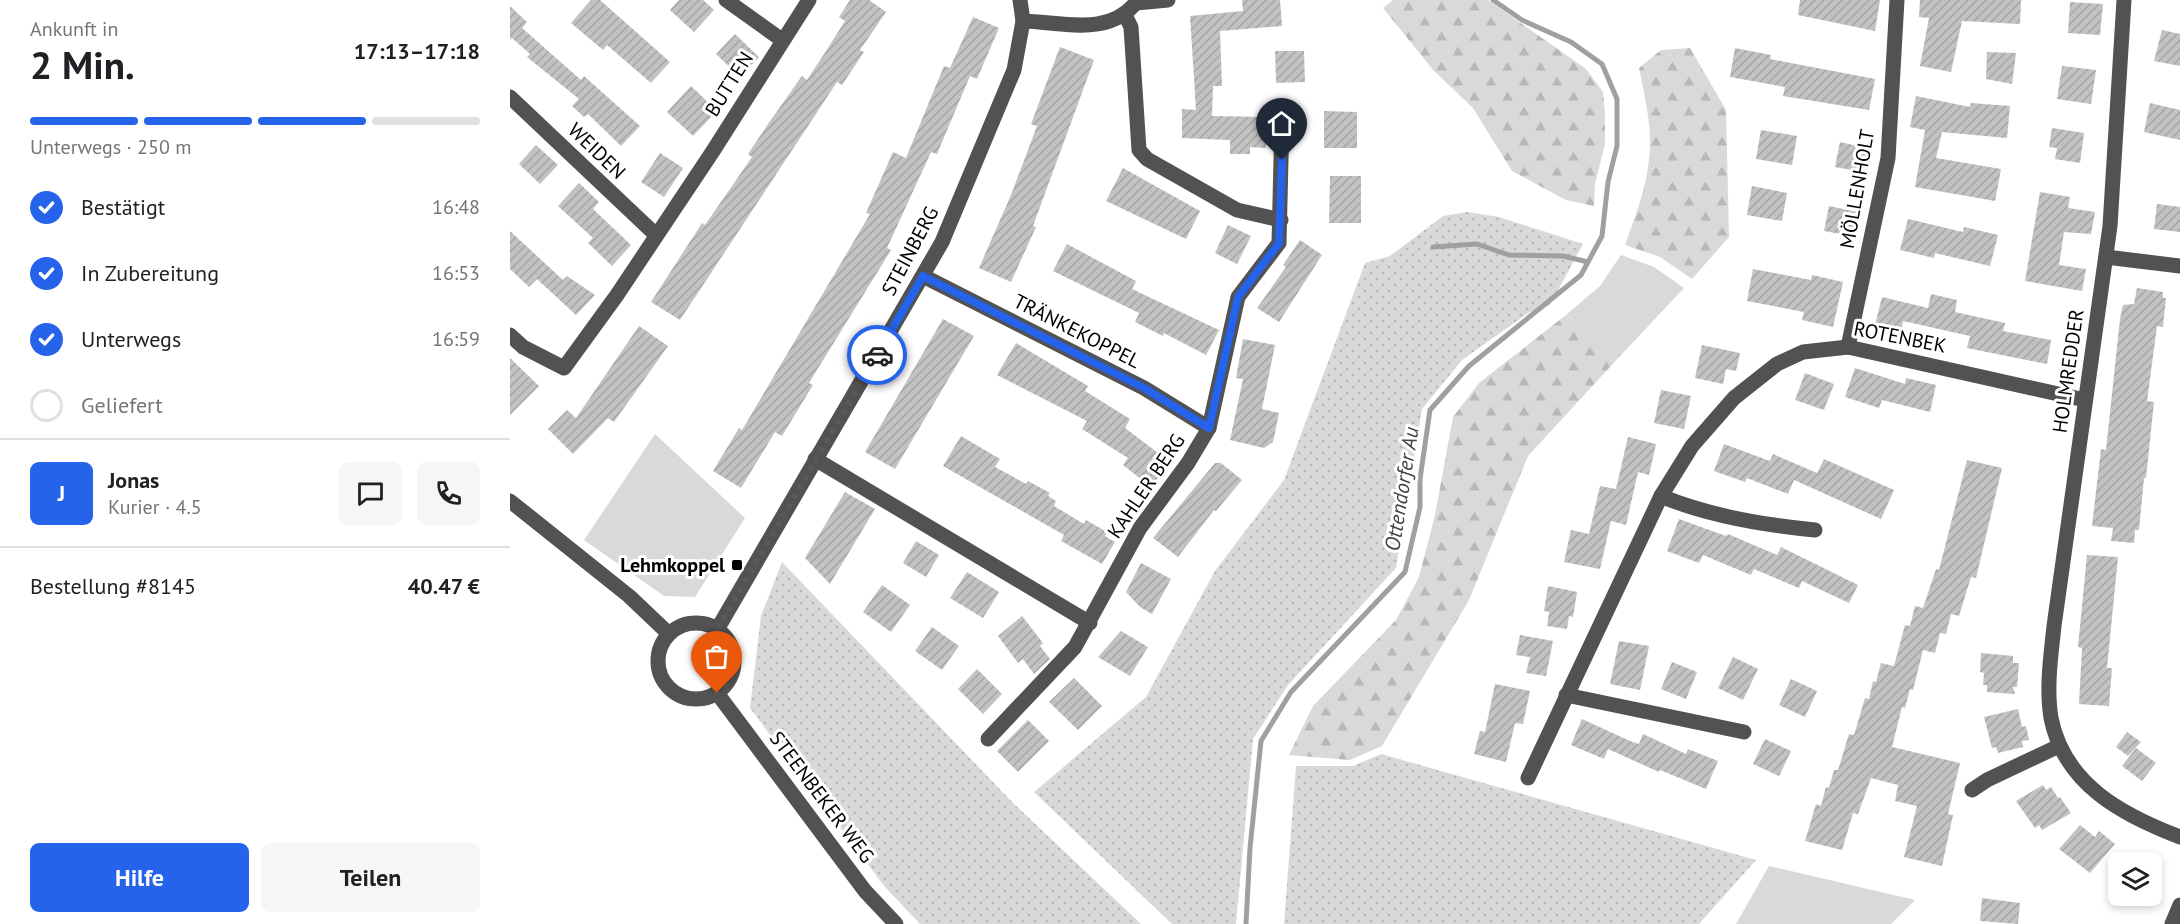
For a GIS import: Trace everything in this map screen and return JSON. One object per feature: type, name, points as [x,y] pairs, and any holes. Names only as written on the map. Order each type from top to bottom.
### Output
[{"type":"street","points":[[726,0],[782,40]]},
{"type":"street","name":"BUTTEN","points":[[656,236],[809,0]]},
{"type":"street","name":"STEINBERG","points":[[718,628],[942,242],[1014,70],[1023,21],[1020,0]]},
{"type":"street","points":[[1023,21],[1049,21],[1072,26],[1100,24],[1125,15],[1137,1],[1168,0]]},
{"type":"street","name":"MÖLLENHOLT","points":[[1848,347],[1888,158],[1897,0]]},
{"type":"street","name":"HOLMREDDER","points":[[2124,0],[2106,257],[2085,400],[2050,675],[2051,716],[2059,746],[2079,777],[2107,802],[2128,815],[2180,837]]},
{"type":"street","points":[[1125,15],[1131,27],[1139,150],[1147,159],[1237,210],[1281,220]]},
{"type":"street","name":"WEIDEN","points":[[510,97],[656,236]]},
{"type":"street","name":"KAHLER BERG","points":[[988,739],[1075,647],[1140,528],[1188,463],[1209,428],[1238,297],[1279,243],[1282,118]]},
{"type":"street","points":[[510,335],[523,347],[564,368],[656,236]]},
{"type":"street","points":[[2106,257],[2180,266]]},
{"type":"street","name":"TRÄNKEKOPPEL","points":[[923,276],[1144,388],[1209,428]]},
{"type":"street","name":"ROTENBEK","points":[[1528,778],[1661,496],[1692,446],[1755,379],[1777,364],[1803,352],[1848,347],[2085,400]]},
{"type":"street","points":[[815,459],[1090,623]]},
{"type":"street","points":[[1661,496],[1687,507],[1781,527],[1815,530]]},
{"type":"street","points":[[510,501],[629,596],[668,633]]},
{"type":"street","points":[[698,622],[718,628],[732,645],[735,664],[730,680],[717,693],[696,699],[681,697],[669,689],[661,678],[657,667],[659,648],[668,633],[680,625],[698,622]]},
{"type":"street","name":"STEENBEKER WEG","points":[[717,693],[865,891],[896,924]]},
{"type":"street","points":[[1566,695],[1744,732]]},
{"type":"street","points":[[1972,790],[1987,780],[2059,746]]},
{"type":"street","points":[[2172,924],[2180,905]]},
{"type":"green space","points":[[1393,0],[1488,0],[1586,69],[1603,92],[1605,114],[1605,144],[1595,184],[1594,206],[1566,200],[1512,171],[1473,108],[1434,71],[1383,8]]},
{"type":"green space","points":[[1690,48],[1726,110],[1729,237],[1692,279],[1660,257],[1625,245],[1643,192],[1650,149],[1648,114],[1639,68],[1661,50]]},
{"type":"green space","points":[[1467,212],[1499,217],[1583,244],[1550,305],[1528,313],[1462,360],[1422,409],[1396,568],[1288,685],[1253,739],[1236,924],[1172,924],[1034,792],[1146,697],[1215,571],[1284,480],[1365,263],[1390,256],[1443,216]]},
{"type":"green space","points":[[1621,255],[1654,267],[1684,288],[1621,355],[1566,315],[1600,286]]},
{"type":"green space","points":[[1566,315],[1621,355],[1528,456],[1469,600],[1382,746],[1350,760],[1289,755],[1313,706],[1396,620],[1419,577],[1435,515],[1453,417],[1479,383]]},
{"type":"green space","points":[[655,434],[745,518],[695,597],[664,596],[584,540]]},
{"type":"green space","points":[[782,562],[1012,802],[1141,924],[920,924],[885,887],[750,708],[761,616]]},
{"type":"green space","points":[[1381,754],[1756,860],[1699,924],[1284,924],[1296,766],[1353,766]]},
{"type":"green space","points":[[1769,866],[1915,900],[1891,924],[1736,924]]},
{"type":"building","points":[[591,0],[600,0],[670,62],[651,83],[607,45],[603,50],[571,23]]},
{"type":"building","points":[[679,0],[703,0],[714,10],[694,32],[670,10]]},
{"type":"building","points":[[850,0],[869,0],[886,12],[860,50],[864,52],[842,85],[837,82],[680,320],[651,302],[702,223],[705,225],[752,157],[748,154],[768,124],[802,76],[807,80],[845,21],[839,17]]},
{"type":"building","points":[[1242,0],[1280,0],[1282,26],[1220,31],[1222,86],[1213,86],[1212,116],[1267,117],[1266,148],[1250,147],[1250,154],[1230,154],[1230,140],[1182,138],[1182,109],[1196,110],[1190,16],[1243,11]]},
{"type":"building","points":[[1800,0],[1880,0],[1875,31],[1798,15]]},
{"type":"building","points":[[1920,0],[2021,0],[2020,24],[1962,21],[1951,72],[1920,66],[1929,18],[1919,17]]},
{"type":"building","points":[[2070,2],[2103,4],[2100,35],[2068,33]]},
{"type":"building","points":[[510,6],[527,22],[522,28],[581,80],[584,76],[640,126],[621,146],[588,114],[584,117],[572,106],[579,99],[527,57],[530,54],[512,38],[510,40]]},
{"type":"building","points":[[973,17],[999,28],[977,79],[970,76],[937,154],[931,152],[887,248],[891,250],[809,383],[813,385],[782,436],[775,432],[741,488],[713,471],[739,428],[742,430],[870,214],[866,213],[893,152],[906,158],[944,66],[950,68]]},
{"type":"building","points":[[2162,30],[2180,34],[2180,66],[2154,61]]},
{"type":"building","points":[[735,34],[759,57],[740,77],[716,54]]},
{"type":"building","points":[[1060,47],[1094,60],[1033,226],[1036,227],[1011,282],[979,268],[1011,195],[1037,126],[1031,124]]},
{"type":"building","points":[[1735,48],[1771,55],[1770,59],[1875,79],[1869,110],[1783,96],[1785,87],[1730,77]]},
{"type":"building","points":[[1275,51],[1304,51],[1305,82],[1276,83]]},
{"type":"building","points":[[1987,52],[2016,53],[2012,84],[1986,79]]},
{"type":"building","points":[[2062,66],[2096,70],[2091,104],[2057,99]]},
{"type":"building","points":[[691,86],[717,111],[693,136],[667,112]]},
{"type":"building","points":[[1916,96],[1970,107],[1971,103],[2010,106],[2007,138],[1942,132],[1936,158],[2001,169],[1995,201],[1915,187],[1925,130],[1910,127]]},
{"type":"building","points":[[2150,103],[2180,110],[2180,140],[2144,132]]},
{"type":"building","points":[[1324,111],[1357,112],[1357,148],[1324,148]]},
{"type":"building","points":[[2052,128],[2084,133],[2080,163],[2055,159],[2057,148],[2049,147]]},
{"type":"building","points":[[1761,130],[1797,136],[1792,165],[1756,159]]},
{"type":"building","points":[[1840,142],[1867,148],[1863,172],[1835,167]]},
{"type":"building","points":[[536,145],[558,165],[540,184],[519,164]]},
{"type":"building","points":[[660,153],[683,168],[664,197],[641,182]]},
{"type":"building","points":[[1123,168],[1200,211],[1186,239],[1106,201]]},
{"type":"building","points":[[1330,176],[1361,176],[1361,223],[1329,223]]},
{"type":"building","points":[[579,183],[599,202],[593,209],[631,245],[612,266],[588,243],[593,238],[558,206]]},
{"type":"building","points":[[1752,186],[1787,193],[1782,221],[1747,215]]},
{"type":"building","points":[[2040,192],[2070,197],[2068,208],[2095,212],[2091,234],[2064,232],[2059,265],[2086,269],[2082,291],[2025,281]]},
{"type":"building","points":[[2157,204],[2180,207],[2180,232],[2154,229]]},
{"type":"building","points":[[1829,206],[1857,212],[1852,236],[1824,231]]},
{"type":"building","points":[[1908,219],[1963,232],[1964,227],[1998,235],[1990,266],[1935,253],[1934,258],[1900,250]]},
{"type":"building","points":[[1228,225],[1251,236],[1237,264],[1215,253]]},
{"type":"building","points":[[510,231],[563,280],[567,276],[595,295],[576,315],[537,279],[529,287],[510,269]]},
{"type":"building","points":[[1300,240],[1322,255],[1279,322],[1257,308],[1286,267],[1283,265]]},
{"type":"building","points":[[1067,244],[1136,281],[1132,289],[1219,330],[1206,355],[1164,333],[1163,336],[1135,322],[1139,313],[1053,271]]},
{"type":"building","points":[[1753,269],[1811,280],[1812,275],[1843,282],[1833,327],[1802,320],[1804,312],[1747,301]]},
{"type":"building","points":[[2137,288],[2163,292],[2163,298],[2166,298],[2163,327],[2157,326],[2147,401],[2154,402],[2139,530],[2135,530],[2134,543],[2111,541],[2113,528],[2092,526],[2101,449],[2106,450],[2120,319],[2123,305],[2134,304]]},
{"type":"building","points":[[1931,294],[1957,300],[1955,312],[2005,323],[2003,331],[2051,340],[2047,364],[1967,348],[1970,336],[1903,321],[1901,331],[1875,325],[1882,297],[1928,308]]},
{"type":"building","points":[[943,319],[974,336],[895,469],[865,452]]},
{"type":"building","points":[[639,326],[668,346],[614,422],[608,418],[573,454],[548,429],[567,410],[576,418]]},
{"type":"building","points":[[1243,339],[1275,345],[1262,409],[1279,413],[1273,442],[1264,448],[1230,440],[1243,379],[1236,378]]},
{"type":"building","points":[[1016,343],[1088,386],[1085,391],[1130,419],[1125,428],[1170,462],[1151,487],[1123,465],[1128,458],[1082,429],[1087,421],[997,375]]},
{"type":"building","points":[[1702,345],[1740,353],[1736,371],[1726,369],[1723,384],[1695,378]]},
{"type":"building","points":[[510,358],[539,386],[510,415]]},
{"type":"building","points":[[1855,368],[1905,384],[1906,378],[1936,385],[1930,412],[1882,400],[1879,408],[1845,397]]},
{"type":"building","points":[[1805,373],[1834,384],[1824,410],[1795,400]]},
{"type":"building","points":[[1661,390],[1691,396],[1684,429],[1654,423]]},
{"type":"building","points":[[961,436],[1000,459],[995,467],[1026,484],[1028,481],[1050,493],[1048,496],[1056,501],[1054,506],[1084,524],[1086,520],[1107,532],[1105,536],[1115,542],[1102,564],[1061,541],[1064,535],[943,466]]},
{"type":"building","points":[[1628,437],[1656,444],[1649,475],[1638,472],[1626,525],[1611,521],[1600,569],[1564,562],[1571,530],[1589,534],[1600,486],[1616,489]]},
{"type":"building","points":[[1724,444],[1770,461],[1773,454],[1817,473],[1824,459],[1894,490],[1881,519],[1794,480],[1788,494],[1747,478],[1745,482],[1714,471]]},
{"type":"building","points":[[1967,460],[2002,468],[1976,578],[1971,577],[1959,616],[1951,614],[1946,634],[1940,633],[1935,653],[1923,650],[1913,690],[1910,689],[1905,708],[1902,707],[1892,747],[1960,763],[1948,814],[1953,815],[1942,866],[1904,857],[1917,806],[1895,801],[1898,785],[1871,778],[1858,814],[1853,813],[1842,850],[1805,841],[1816,804],[1821,806],[1834,770],[1838,770],[1849,734],[1854,735],[1865,698],[1869,699],[1873,681],[1876,682],[1881,663],[1894,666],[1905,625],[1910,626],[1915,606],[1923,608],[1936,569],[1939,570]]},
{"type":"building","points":[[1215,463],[1221,463],[1242,480],[1216,511],[1214,510],[1178,557],[1153,538]]},
{"type":"building","points":[[845,492],[875,509],[830,584],[805,558]]},
{"type":"building","points":[[1679,519],[1726,536],[1728,534],[1777,555],[1781,547],[1858,585],[1849,603],[1802,581],[1799,588],[1754,569],[1751,575],[1703,555],[1699,563],[1667,551]]},
{"type":"building","points":[[916,541],[939,555],[926,577],[903,563]]},
{"type":"building","points":[[2087,555],[2118,557],[2107,668],[2112,668],[2109,706],[2079,704],[2082,648],[2078,647]]},
{"type":"building","points":[[1141,563],[1171,579],[1152,614],[1140,607],[1126,592]]},
{"type":"building","points":[[967,572],[999,592],[983,618],[950,598]]},
{"type":"building","points":[[882,585],[910,605],[891,632],[863,612]]},
{"type":"building","points":[[1548,586],[1577,592],[1573,617],[1569,616],[1567,629],[1547,626],[1549,612],[1544,611]]},
{"type":"building","points":[[1022,616],[1043,643],[1040,646],[1050,659],[1034,674],[1023,659],[1018,663],[998,636]]},
{"type":"building","points":[[932,627],[959,646],[942,670],[915,651]]},
{"type":"building","points":[[1121,631],[1148,647],[1130,676],[1098,657]]},
{"type":"building","points":[[1520,635],[1553,641],[1546,676],[1526,673],[1530,657],[1516,655]]},
{"type":"building","points":[[1619,641],[1649,646],[1640,690],[1610,684]]},
{"type":"building","points":[[1981,653],[2013,656],[2013,663],[2019,663],[2017,687],[2013,687],[2015,694],[1987,692],[1987,685],[1983,685],[1984,673],[1980,672]]},
{"type":"building","points":[[1733,657],[1758,669],[1743,700],[1718,688]]},
{"type":"building","points":[[1672,662],[1697,672],[1686,699],[1661,689]]},
{"type":"building","points":[[977,669],[1002,694],[983,714],[958,689]]},
{"type":"building","points":[[1074,678],[1102,706],[1078,730],[1049,702]]},
{"type":"building","points":[[1791,679],[1817,691],[1805,717],[1779,705]]},
{"type":"building","points":[[1495,684],[1530,691],[1523,724],[1515,723],[1506,762],[1474,754],[1480,731],[1485,732]]},
{"type":"building","points":[[2018,709],[2022,727],[2026,726],[2029,740],[2022,741],[2023,747],[1998,753],[1996,747],[1992,748],[1984,717]]},
{"type":"building","points":[[1582,719],[1639,744],[1643,734],[1686,754],[1688,749],[1718,761],[1706,789],[1660,770],[1659,772],[1608,749],[1604,759],[1571,745]]},
{"type":"building","points":[[1028,720],[1049,741],[1018,772],[997,751]]},
{"type":"building","points":[[2127,732],[2141,742],[2128,756],[2116,747]]},
{"type":"building","points":[[1765,739],[1791,751],[1779,776],[1753,764]]},
{"type":"building","points":[[2136,748],[2156,763],[2142,781],[2122,766]]},
{"type":"building","points":[[2043,785],[2046,790],[2051,787],[2071,813],[2042,830],[2039,825],[2035,828],[2016,801]]},
{"type":"building","points":[[2080,825],[2095,837],[2099,831],[2115,844],[2090,873],[2059,849]]},
{"type":"building","points":[[1982,898],[2020,903],[2018,924],[1980,921]]},
{"type":"waterway","name":"Ottendorfer Au","points":[[1246,924],[1250,848],[1261,741],[1291,692],[1405,572],[1420,507],[1420,479],[1430,410],[1469,366],[1581,275],[1602,236],[1608,182],[1617,146],[1617,99],[1602,64],[1571,42],[1522,20],[1493,0]]},
{"type":"waterway","points":[[1433,247],[1477,244],[1509,255],[1563,256],[1588,262]]},
{"type":"way so far","points":[[717,693],[730,680],[735,664],[732,645],[718,628],[763,546],[877,355]]},
{"type":"place","name":"Lehmkoppel","points":[[737,565]]},
{"type":"route","points":[[877,355],[923,276],[1144,388],[1209,428],[1238,297],[1279,243],[1282,160]]}]
